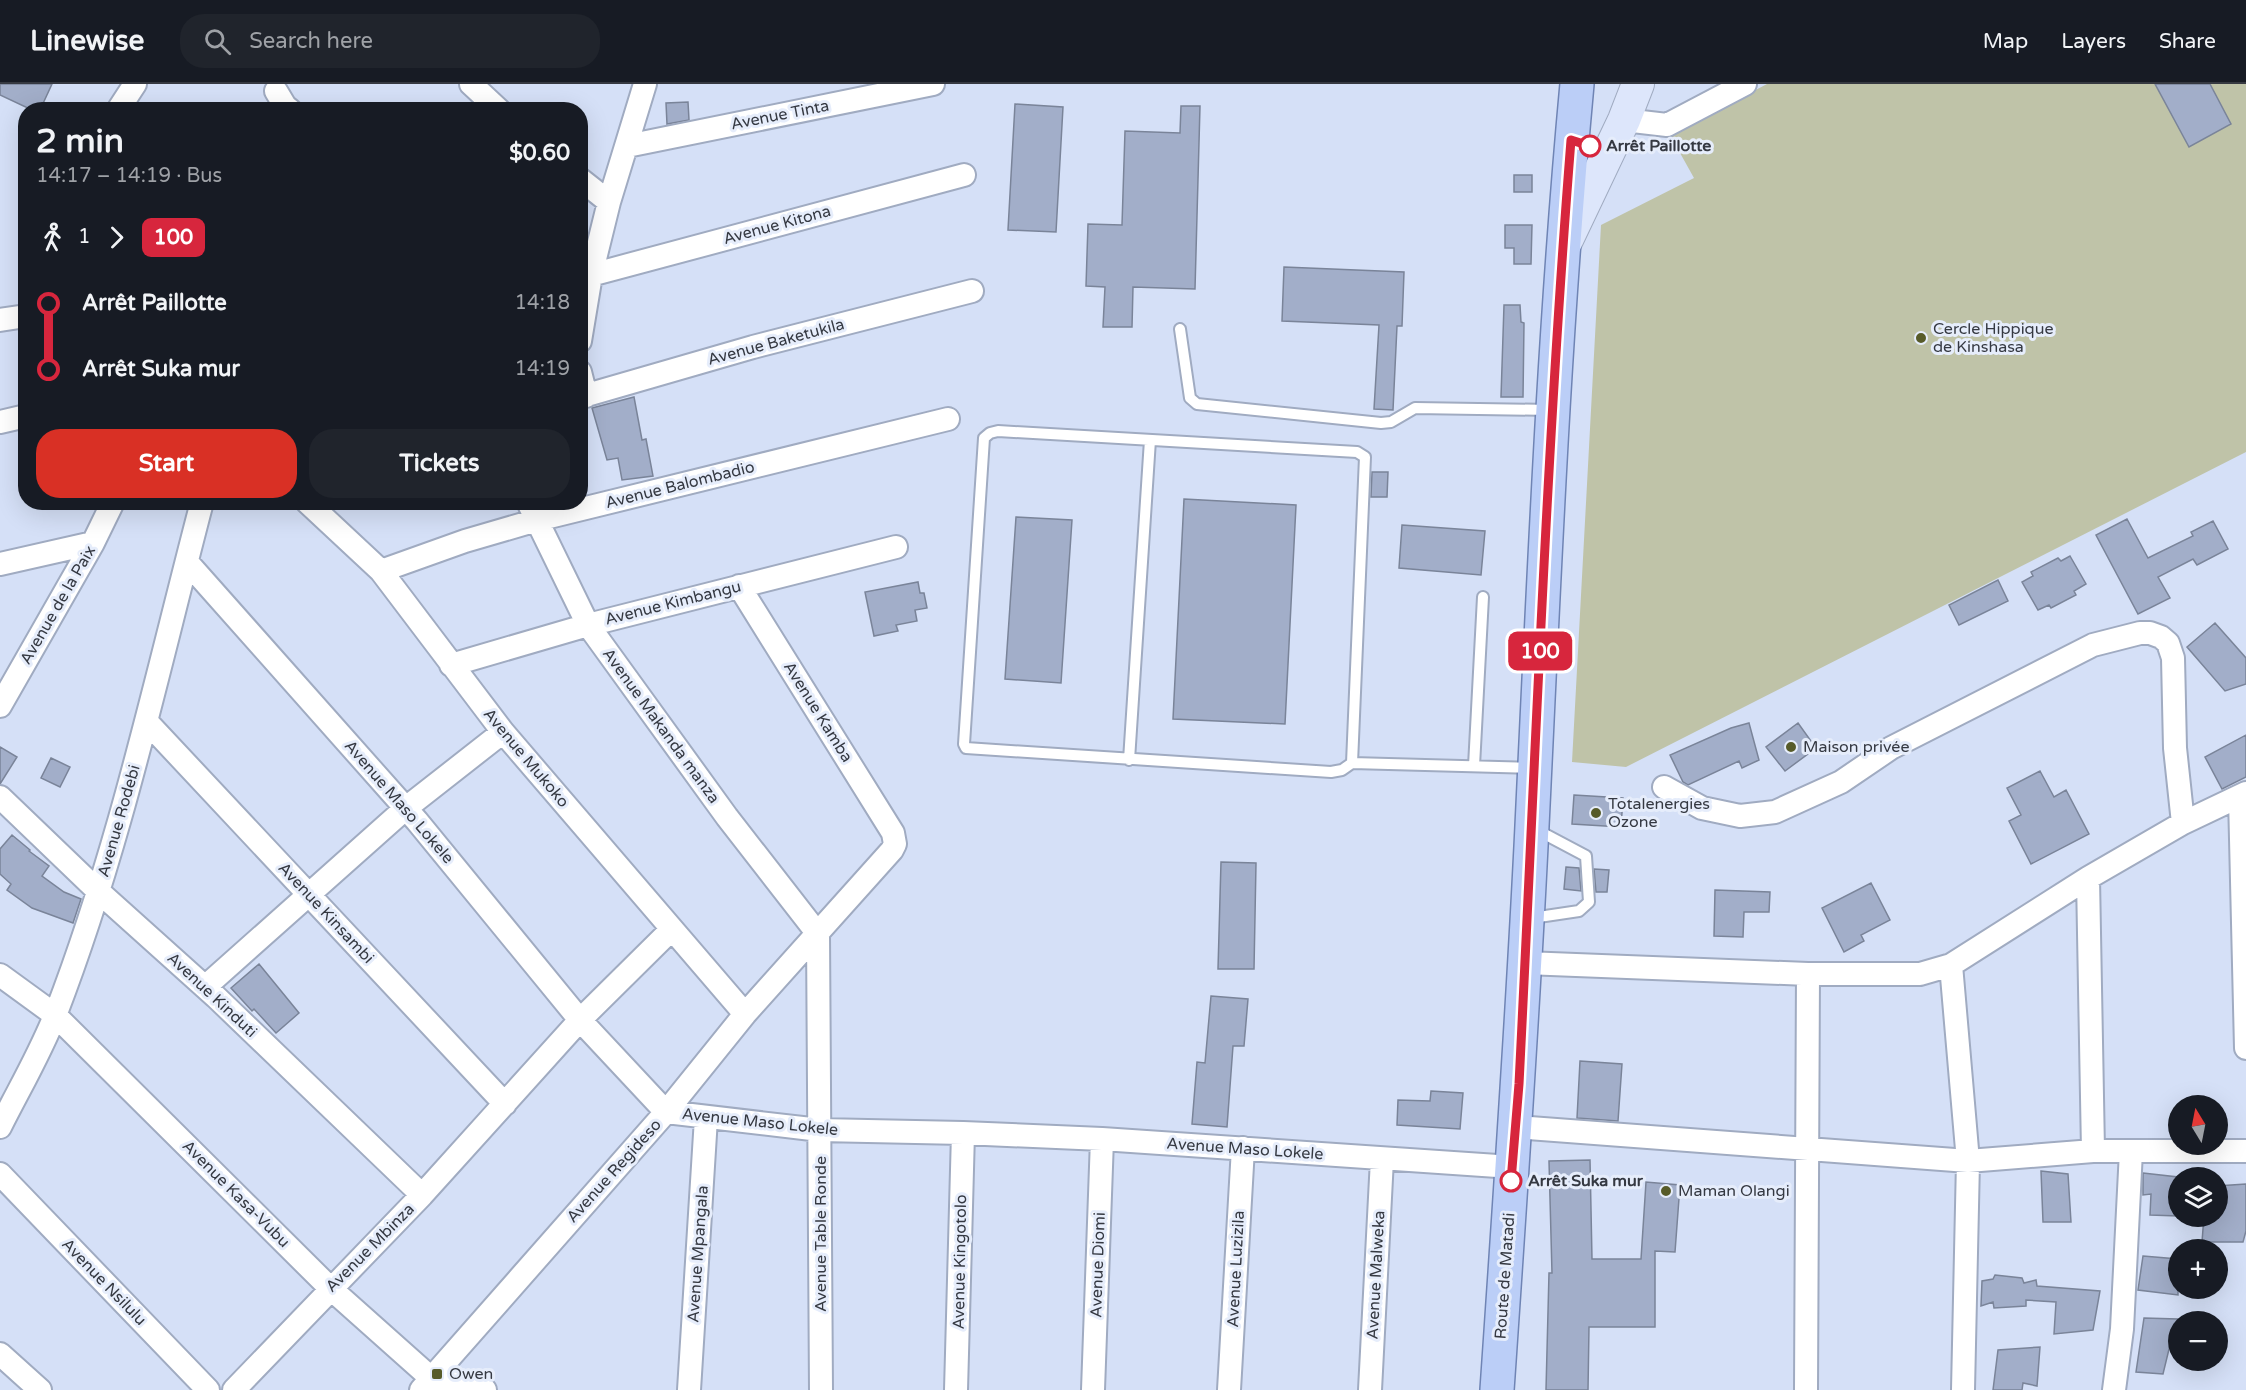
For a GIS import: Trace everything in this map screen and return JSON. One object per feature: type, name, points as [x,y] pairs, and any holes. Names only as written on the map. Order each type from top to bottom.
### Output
[{"type":"main road","name":"Route de Matadi","points":[[1497,1390],[1516,1127],[1552,410],[1576,84]]},
{"type":"street","points":[[123,102],[135,84]]},
{"type":"street","points":[[471,84],[490,102]]},
{"type":"street","points":[[588,293],[609,202],[645,84]]},
{"type":"street","name":"Avenue Tinta","points":[[627,146],[933,84]]},
{"type":"street","points":[[1562,250],[1624,120],[1638,84]]},
{"type":"street","points":[[1624,120],[1667,125],[1745,84]]},
{"type":"street","points":[[276,91],[283,102]]},
{"type":"street","points":[[1571,140],[1609,152]]},
{"type":"street","name":"Avenue Kitona","points":[[591,275],[964,175]]},
{"type":"street","points":[[588,185],[609,202]]},
{"type":"street","name":"Avenue Baketukila","points":[[588,396],[753,347],[972,291]]},
{"type":"street","points":[[0,320],[18,317]]},
{"type":"street","points":[[0,422],[18,418]]},
{"type":"street","name":"Avenue Balombadio","points":[[588,499],[948,419]]},
{"type":"street","name":"Avenue de la Paix","points":[[0,706],[93,543],[109,510]]},
{"type":"street","name":"Avenue Rodebi","points":[[0,1127],[55,1015],[98,891],[147,722],[200,510]]},
{"type":"street","name":"Avenue Mukoko","points":[[316,510],[381,571],[503,732],[745,1014]]},
{"type":"street","name":"Avenue Balombadio","points":[[381,571],[465,541],[533,511]]},
{"type":"street","name":"Avenue Makanda manza","points":[[533,511],[588,625],[727,817],[818,934]]},
{"type":"street","points":[[0,564],[93,543]]},
{"type":"street","name":"Avenue Kimbangu","points":[[451,665],[588,625],[896,547]]},
{"type":"street","name":"Avenue Maso Lokele","points":[[186,562],[406,808],[580,1020],[666,1112],[820,1130],[1102,1139],[1512,1167]]},
{"type":"street","name":"Avenue Kamba","points":[[739,586],[895,838]]},
{"type":"street","points":[[1664,787],[1702,808],[1740,816],[1775,812],[1841,782],[1891,748],[2093,645],[2140,633],[2150,633],[2161,637],[2168,643],[2173,658],[2175,748],[2183,823]]},
{"type":"street","name":"Avenue Kinsambi","points":[[147,722],[505,1104]]},
{"type":"street","points":[[205,987],[406,808],[503,732]]},
{"type":"street","points":[[1525,963],[1808,974],[1920,974],[1951,965],[2088,878],[2183,823],[2243,795],[2246,1048]]},
{"type":"street","name":"Avenue Kinduti","points":[[0,796],[98,891],[205,987],[422,1196]]},
{"type":"street","name":"Avenue Regideso","points":[[426,1384],[666,1112],[745,1014],[892,850],[895,838]]},
{"type":"street","points":[[2088,878],[2093,1151]]},
{"type":"street","name":"Avenue Mbinza","points":[[234,1390],[330,1288],[422,1196],[580,1020],[672,929]]},
{"type":"street","name":"Avenue Table Ronde","points":[[818,934],[821,1390]]},
{"type":"street","points":[[1951,965],[1968,1161],[1963,1390]]},
{"type":"street","points":[[1806,1390],[1808,974]]},
{"type":"street","name":"Avenue Kasa-Vubu","points":[[0,975],[55,1015],[426,1384],[485,1390]]},
{"type":"street","name":"Avenue Mpangala","points":[[689,1390],[706,1118]]},
{"type":"street","points":[[1516,1127],[1968,1161],[2093,1151],[2246,1151]]},
{"type":"street","name":"Avenue Kingotolo","points":[[956,1390],[963,1133]]},
{"type":"street","name":"Avenue Diomi","points":[[1093,1390],[1102,1139]]},
{"type":"street","name":"Avenue Luzizila","points":[[1229,1390],[1243,1149]]},
{"type":"street","points":[[2114,1390],[2122,1329],[2131,1151]]},
{"type":"street","name":"Avenue Malweka","points":[[1370,1390],[1382,1159]]},
{"type":"street","name":"Avenue Nsilulu","points":[[0,1174],[208,1390]]},
{"type":"street","points":[[0,1354],[40,1390]]},
{"type":"lane","points":[[1180,329],[1190,398],[1197,404],[1381,423],[1391,422],[1415,408],[1552,410]]},
{"type":"lane","points":[[1352,763],[1365,457],[1357,452],[998,431],[984,438],[964,744],[966,748],[1331,772],[1342,770],[1352,763],[1535,768]]},
{"type":"lane","points":[[1129,760],[1150,440]]},
{"type":"lane","points":[[1474,766],[1483,597]]},
{"type":"lane","points":[[1527,919],[1579,911],[1588,902],[1586,856],[1532,828]]},
{"type":"green space","name":"Cercle Hippique de Kinshasa","points":[[1767,84],[2246,84],[2246,452],[1626,767],[1572,762],[1601,225],[1694,178],[1670,135]]},
{"type":"building","points":[[0,84],[52,84],[44,102],[18,103],[0,95]]},
{"type":"building","points":[[2155,84],[2210,84],[2231,124],[2189,147]]},
{"type":"building","points":[[688,102],[689,120],[667,124],[666,103]]},
{"type":"building","points":[[1015,104],[1063,107],[1056,232],[1008,230]]},
{"type":"building","points":[[1181,106],[1200,106],[1195,289],[1133,287],[1132,327],[1103,327],[1105,287],[1086,286],[1088,224],[1122,225],[1125,131],[1180,133]]},
{"type":"building","points":[[1514,175],[1532,175],[1532,192],[1514,192]]},
{"type":"building","points":[[1505,225],[1532,225],[1531,264],[1514,264],[1514,248],[1505,248]]},
{"type":"building","points":[[1284,267],[1404,272],[1402,326],[1397,326],[1393,410],[1374,409],[1379,325],[1282,321]]},
{"type":"building","points":[[1504,305],[1520,305],[1521,322],[1524,323],[1523,397],[1501,397]]},
{"type":"building","points":[[634,397],[642,440],[646,439],[653,476],[622,480],[618,458],[607,460],[592,408]]},
{"type":"building","points":[[1372,472],[1388,472],[1387,497],[1371,497]]},
{"type":"building","points":[[1184,499],[1296,505],[1285,724],[1173,719]]},
{"type":"building","points":[[1016,517],[1072,520],[1061,683],[1005,679]]},
{"type":"building","points":[[2127,519],[2148,558],[2193,536],[2191,532],[2213,521],[2228,549],[2197,565],[2193,559],[2158,577],[2170,598],[2138,614],[2096,535]]},
{"type":"building","points":[[1402,525],[1485,531],[1481,575],[1399,568]]},
{"type":"building","points":[[2070,556],[2086,584],[2074,591],[2076,595],[2051,608],[2049,605],[2038,610],[2022,582],[2033,576],[2031,572],[2058,558],[2061,561]]},
{"type":"building","points":[[1998,580],[2008,601],[1959,625],[1949,605]]},
{"type":"building","points":[[918,582],[920,593],[924,593],[927,608],[915,610],[917,621],[896,625],[898,631],[874,636],[865,592]]},
{"type":"building","points":[[2215,623],[2246,658],[2246,684],[2225,691],[2187,647]]},
{"type":"building","points":[[1749,723],[1759,760],[1742,768],[1739,761],[1688,785],[1683,782],[1670,755],[1731,728]]},
{"type":"building","name":"Maison privée","points":[[1798,723],[1816,748],[1785,771],[1766,747]]},
{"type":"building","points":[[2246,735],[2246,777],[2222,789],[2205,757]]},
{"type":"building","points":[[0,747],[17,757],[0,784]]},
{"type":"building","points":[[51,758],[70,767],[60,787],[41,778]]},
{"type":"building","points":[[2040,771],[2054,797],[2066,790],[2089,834],[2031,864],[2009,821],[2021,815],[2007,788]]},
{"type":"building","points":[[1574,795],[1623,798],[1621,827],[1572,824]]},
{"type":"building","points":[[12,835],[49,866],[42,876],[64,892],[81,899],[73,923],[32,908],[7,890],[11,884],[0,874],[0,849]]},
{"type":"building","points":[[1221,862],[1256,863],[1254,969],[1218,969]]},
{"type":"building","points":[[1566,867],[1579,868],[1581,891],[1564,889]]},
{"type":"building","points":[[1594,869],[1609,870],[1607,892],[1596,892]]},
{"type":"building","points":[[1871,883],[1890,920],[1861,935],[1864,941],[1844,952],[1822,908]]},
{"type":"building","points":[[1715,890],[1770,892],[1769,912],[1744,912],[1743,937],[1714,936]]},
{"type":"building","points":[[259,964],[299,1013],[276,1033],[231,988]]},
{"type":"building","points":[[1211,996],[1248,999],[1244,1046],[1233,1046],[1227,1127],[1192,1124],[1197,1062],[1205,1063]]},
{"type":"building","points":[[1580,1061],[1622,1064],[1618,1121],[1577,1118]]},
{"type":"building","points":[[1431,1091],[1463,1093],[1460,1129],[1397,1125],[1398,1100],[1430,1101]]},
{"type":"building","points":[[1590,1160],[1592,1259],[1641,1259],[1646,1182],[1680,1185],[1675,1252],[1655,1251],[1655,1327],[1589,1327],[1588,1390],[1546,1390],[1549,1273],[1552,1273],[1549,1161]]},
{"type":"building","points":[[2041,1171],[2068,1174],[2071,1222],[2043,1222]]},
{"type":"building","points":[[2143,1173],[2168,1176],[2168,1216],[2150,1215],[2151,1194],[2143,1195]]},
{"type":"building","points":[[2246,1184],[2246,1231],[2243,1242],[2228,1242],[2228,1239],[2202,1239],[2203,1227],[2228,1227],[2228,1185]]},
{"type":"building","points":[[2143,1256],[2168,1258],[2168,1294],[2138,1290]]},
{"type":"building","points":[[1995,1275],[2022,1278],[2024,1283],[2036,1280],[2037,1286],[2100,1291],[2093,1330],[2054,1334],[2056,1302],[2026,1300],[2026,1306],[1994,1308],[1993,1302],[1981,1306],[1982,1281],[1993,1279]]},
{"type":"building","points":[[2144,1318],[2168,1319],[2168,1353],[2163,1374],[2136,1372]]},
{"type":"building","points":[[2040,1347],[2037,1386],[2023,1383],[2022,1390],[1993,1390],[1998,1350]]},
{"type":"bus line","name":"100","points":[[1511,1181],[1519,1084],[1562,250],[1571,140],[1590,146]]},
{"type":"place","name":"Arrêt Paillotte","points":[[1590,146]]},
{"type":"place","name":"Cercle Hippique de Kinshasa","points":[[1921,338]]},
{"type":"place","name":"Maison privée","points":[[1791,747]]},
{"type":"place","name":"Totalenergies Ozone","points":[[1596,813]]},
{"type":"place","name":"Arrêt Suka mur","points":[[1511,1181]]},
{"type":"place","name":"Maman Olangi","points":[[1666,1191]]},
{"type":"place","name":"Owen","points":[[437,1374]]}]
